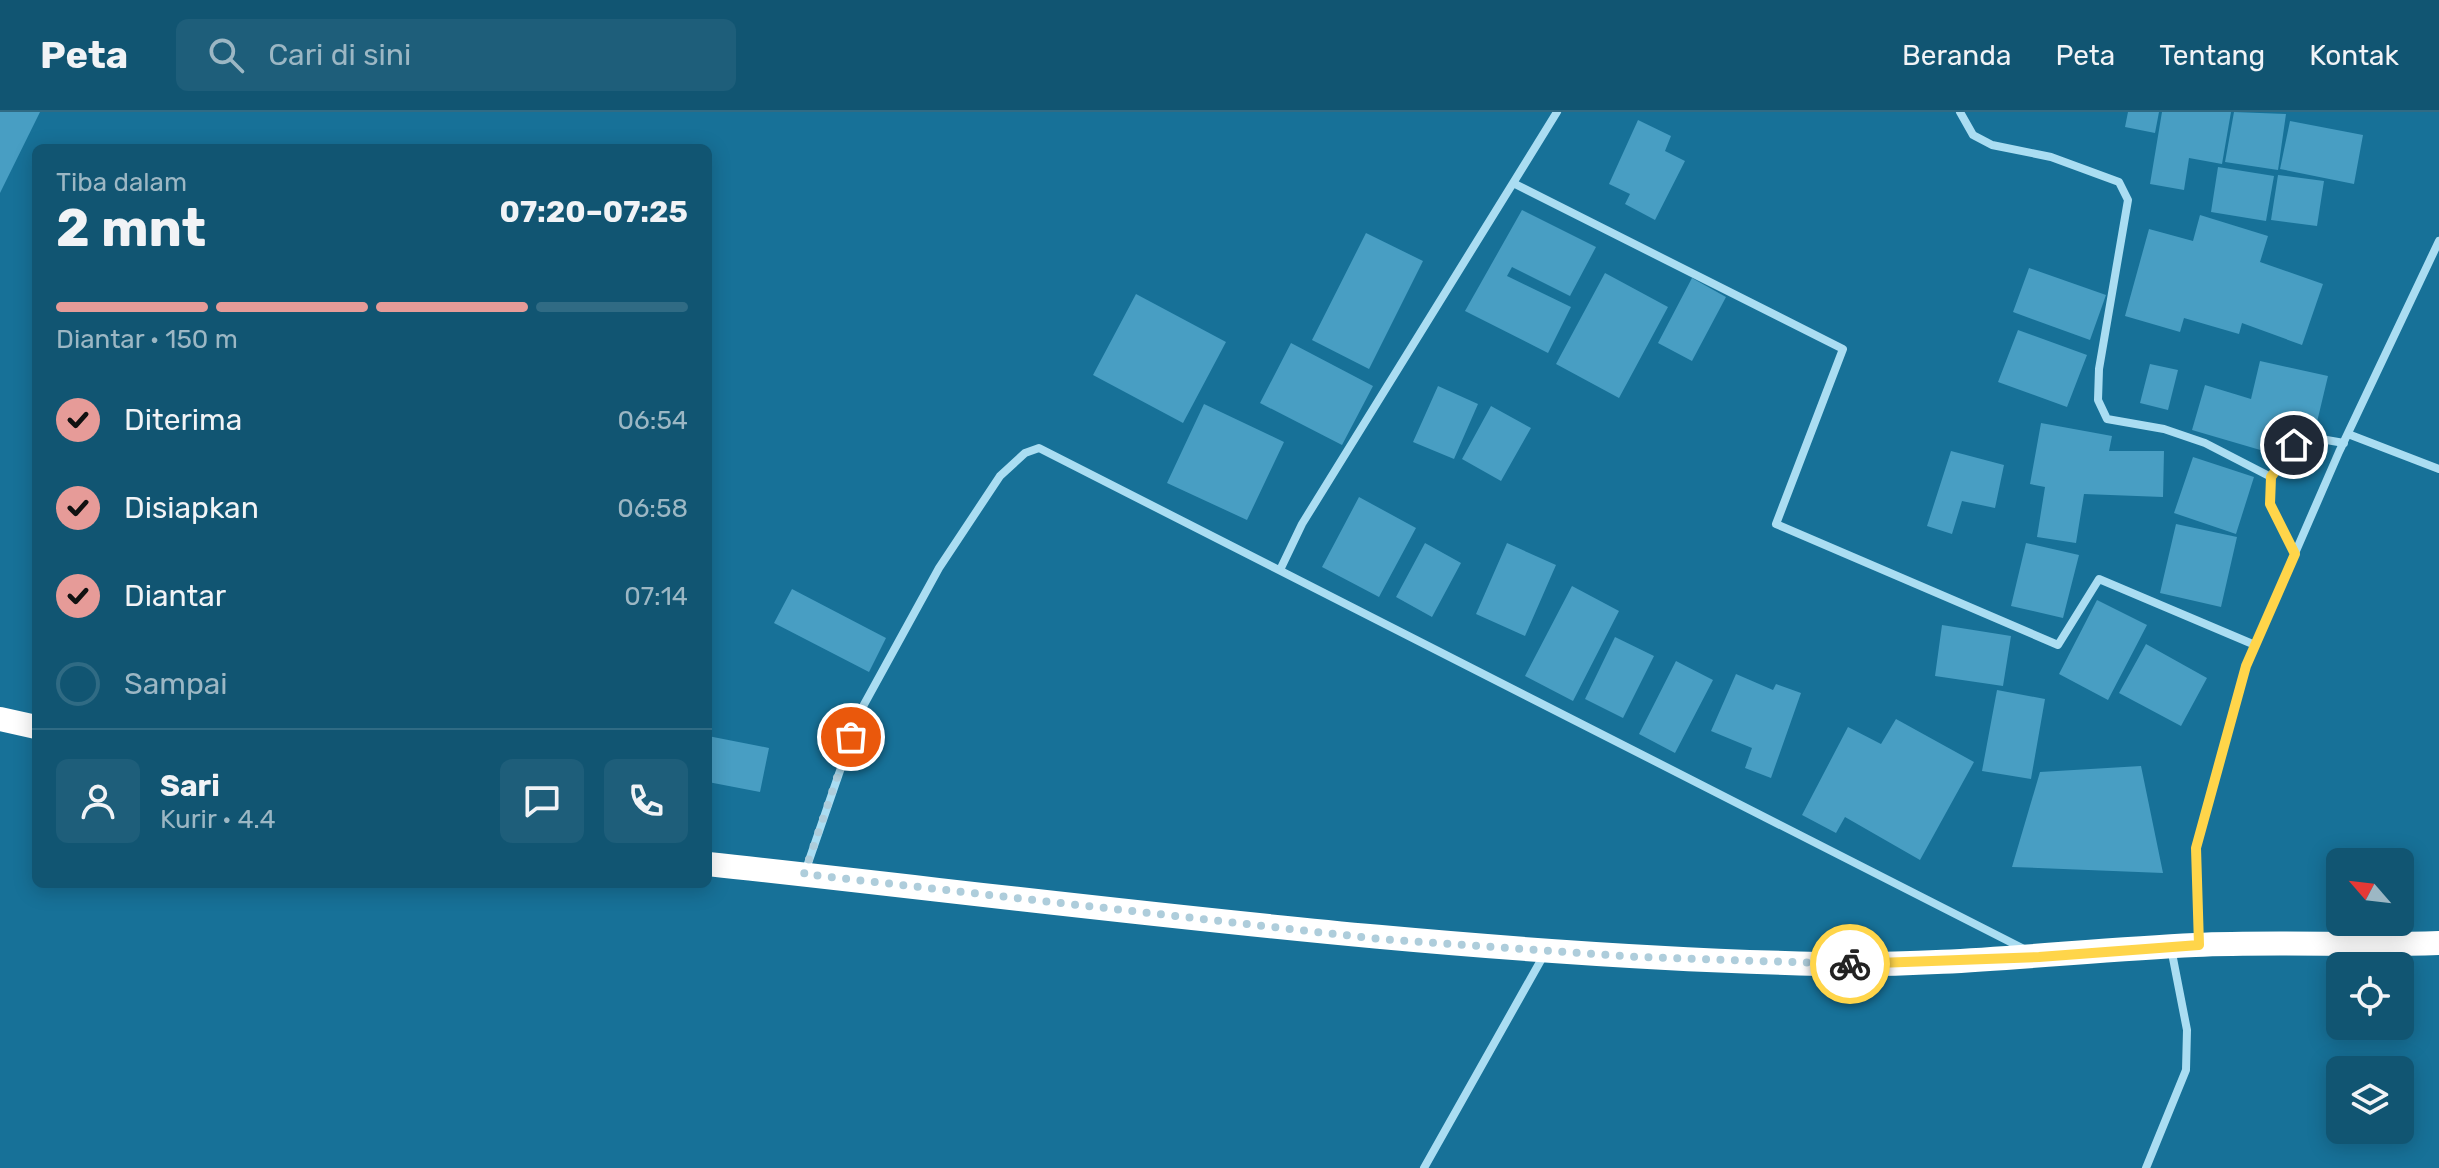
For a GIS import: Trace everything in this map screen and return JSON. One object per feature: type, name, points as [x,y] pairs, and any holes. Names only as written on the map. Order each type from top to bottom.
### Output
[{"type":"highway","points":[[0,719],[32,726]]},
{"type":"highway","points":[[712,864],[1379,939],[1546,951],[1825,964],[2039,957],[2199,945],[2439,943]]},
{"type":"street","points":[[1280,570],[1302,524],[1557,112]]},
{"type":"street","points":[[1960,112],[1973,135],[1992,145],[2051,157],[2119,182],[2128,200],[2099,369],[2098,400],[2107,419],[2178,433],[2271,477]]},
{"type":"street","points":[[1513,183],[1843,349],[1776,524],[2058,645],[2099,579],[2255,645]]},
{"type":"street","points":[[2199,945],[2196,848],[2255,645],[2348,434],[2439,241]]},
{"type":"street","points":[[2348,434],[2439,469]]},
{"type":"street","points":[[2295,554],[2270,504],[2271,477],[2294,445],[2309,437],[2344,443]]},
{"type":"street","points":[[804,874],[861,710],[939,568],[1000,476],[1025,453],[1039,448],[2039,957]]},
{"type":"street","points":[[2146,1168],[2186,1070],[2187,1030],[2171,947]]},
{"type":"street","points":[[1424,1168],[1546,951]]},
{"type":"building","points":[[0,112],[40,112],[0,193]]},
{"type":"building","points":[[2128,112],[2159,112],[2155,133],[2125,127]]},
{"type":"building","points":[[2162,112],[2231,112],[2222,164],[2189,158],[2184,190],[2150,184]]},
{"type":"building","points":[[2234,112],[2286,114],[2278,170],[2225,162]]},
{"type":"building","points":[[1638,120],[1671,136],[1665,151],[1685,161],[1655,220],[1625,204],[1630,194],[1609,184]]},
{"type":"building","points":[[2290,121],[2363,135],[2354,184],[2280,169]]},
{"type":"building","points":[[2218,167],[2274,176],[2266,221],[2211,212]]},
{"type":"building","points":[[2278,175],[2324,181],[2317,226],[2271,220]]},
{"type":"building","points":[[1522,210],[1596,247],[1570,296],[1512,267],[1507,276],[1571,307],[1548,353],[1465,311]]},
{"type":"building","points":[[2200,215],[2268,236],[2260,262],[2323,284],[2302,345],[2242,323],[2239,334],[2184,318],[2180,332],[2125,316],[2149,229],[2193,241]]},
{"type":"building","points":[[1366,233],[1423,261],[1369,369],[1312,340]]},
{"type":"building","points":[[2029,268],[2106,295],[2090,340],[2013,312]]},
{"type":"building","points":[[1605,273],[1668,307],[1619,398],[1556,364]]},
{"type":"building","points":[[1692,278],[1726,297],[1692,361],[1658,343]]},
{"type":"building","points":[[1136,294],[1226,342],[1183,423],[1093,375]]},
{"type":"building","points":[[2018,330],[2087,355],[2067,407],[1998,382]]},
{"type":"building","points":[[1291,343],[1373,386],[1342,445],[1260,403]]},
{"type":"building","points":[[2260,361],[2328,376],[2317,422],[2285,415],[2274,454],[2192,430],[2205,385],[2251,399]]},
{"type":"building","points":[[2150,364],[2178,370],[2168,410],[2140,403]]},
{"type":"building","points":[[1438,386],[1478,404],[1454,459],[1413,442]]},
{"type":"building","points":[[1204,404],[1284,442],[1247,520],[1167,483]]},
{"type":"building","points":[[1491,406],[1531,428],[1501,481],[1462,459]]},
{"type":"building","points":[[2041,423],[2112,436],[2109,451],[2164,451],[2163,497],[2084,494],[2076,543],[2037,537],[2045,487],[2030,484]]},
{"type":"building","points":[[1951,451],[2004,465],[1995,508],[1962,501],[1952,534],[1927,526]]},
{"type":"building","points":[[2193,457],[2254,477],[2236,534],[2174,513]]},
{"type":"building","points":[[1359,497],[1416,528],[1379,597],[1322,567]]},
{"type":"building","points":[[2176,524],[2237,537],[2221,607],[2160,593]]},
{"type":"building","points":[[1425,543],[1461,563],[1432,617],[1396,597]]},
{"type":"building","points":[[1507,543],[1556,565],[1525,636],[1476,614]]},
{"type":"building","points":[[2026,543],[2079,555],[2063,618],[2011,606]]},
{"type":"building","points":[[1572,586],[1619,611],[1573,701],[1525,676]]},
{"type":"building","points":[[792,589],[886,638],[869,672],[774,623]]},
{"type":"building","points":[[2097,600],[2147,625],[2108,700],[2059,674]]},
{"type":"building","points":[[1942,625],[2011,636],[2003,686],[1935,676]]},
{"type":"building","points":[[1615,637],[1654,656],[1623,718],[1585,699]]},
{"type":"building","points":[[2146,644],[2207,678],[2181,726],[2119,693]]},
{"type":"building","points":[[1676,661],[1713,680],[1675,753],[1639,734]]},
{"type":"building","points":[[1736,674],[1773,690],[1776,684],[1801,693],[1771,778],[1745,768],[1752,748],[1711,731]]},
{"type":"building","points":[[1997,690],[2045,699],[2031,779],[1982,771]]},
{"type":"building","points":[[1896,719],[1974,762],[1920,860],[1845,817],[1836,833],[1802,815],[1848,727],[1881,744]]},
{"type":"building","points":[[712,737],[769,748],[760,792],[712,783]]},
{"type":"building","points":[[2141,766],[2163,873],[2012,867],[2040,772]]},
{"type":"way so far","points":[[851,737],[804,874],[1379,939],[1639,957],[1850,964]]},
{"type":"route","points":[[1850,964],[2039,957],[2199,945],[2196,848],[2246,666],[2295,554],[2270,504],[2271,477],[2294,445]]}]
